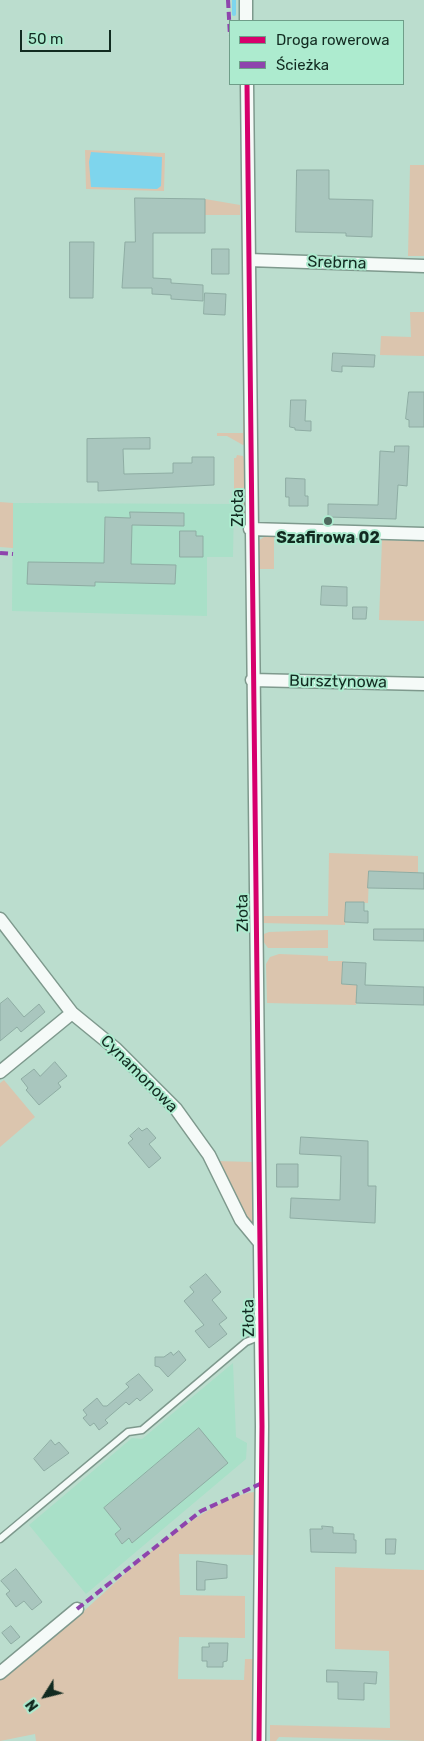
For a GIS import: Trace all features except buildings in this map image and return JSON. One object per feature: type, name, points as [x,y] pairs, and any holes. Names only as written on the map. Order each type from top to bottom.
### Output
[{"type":"street","points":[[246,0],[246,20]]},
{"type":"street","name":"Złota","points":[[247,85],[250,529],[262,1336],[259,1741]]},
{"type":"street","name":"Srebrna","points":[[249,260],[424,266]]},
{"type":"street","points":[[250,529],[424,534]]},
{"type":"street","name":"Bursztynowa","points":[[252,680],[424,684]]},
{"type":"street","name":"Cynamonowa","points":[[0,919],[72,1013],[116,1049],[176,1109],[209,1156],[240,1220],[260,1242]]},
{"type":"street","points":[[0,1072],[72,1013]]},
{"type":"street","points":[[0,1673],[77,1609]]},
{"type":"lane","points":[[0,1539],[128,1432],[142,1430],[246,1342],[262,1336]]},
{"type":"shaded area","points":[[85,150],[165,153],[164,191],[86,189]]},
{"type":"shaded area","points":[[410,165],[424,165],[424,256],[408,256]]},
{"type":"shaded area","points":[[205,199],[240,205],[240,215],[205,215]]},
{"type":"shaded area","points":[[410,312],[424,312],[424,356],[380,355],[381,336],[411,337]]},
{"type":"shaded area","points":[[243,404],[246,407],[245,444],[243,445],[227,436],[217,436],[217,433],[243,433]]},
{"type":"shaded area","points":[[237,455],[243,456],[244,460],[244,492],[234,492],[234,458]]},
{"type":"shaded area","points":[[234,498],[245,498],[245,514],[234,514]]},
{"type":"shaded area","points":[[0,502],[13,503],[13,548],[0,547]]},
{"type":"shaded area","points":[[13,503],[234,504],[233,557],[207,557],[207,616],[12,611]]},
{"type":"shaded area","points":[[267,535],[274,535],[274,569],[257,569],[258,541]]},
{"type":"shaded area","points":[[382,540],[424,541],[424,621],[379,620]]},
{"type":"shaded area","points":[[329,853],[418,856],[418,873],[369,871],[368,903],[346,902],[345,925],[263,923],[262,916],[328,916]]},
{"type":"shaded area","points":[[328,930],[328,948],[268,948],[263,941],[264,934],[269,932]]},
{"type":"shaded area","points":[[279,954],[328,956],[328,961],[343,961],[342,984],[357,985],[356,1005],[267,1003],[266,964],[270,957]]},
{"type":"shaded area","points":[[4,1080],[35,1117],[0,1147],[0,1083]]},
{"type":"shaded area","points":[[215,1161],[253,1162],[254,1222],[249,1223]]},
{"type":"shaded area","points":[[233,1363],[236,1437],[247,1443],[246,1459],[86,1594],[29,1525],[132,1438],[142,1439]]},
{"type":"shaded area","points":[[254,1492],[258,1495],[257,1555],[179,1554],[180,1595],[245,1596],[245,1638],[179,1637],[178,1679],[244,1680],[245,1659],[253,1659],[255,1661],[252,1741],[36,1741],[35,1734],[0,1741],[0,1678],[2,1676],[64,1629],[141,1560],[187,1524],[233,1498]]},
{"type":"shaded area","points":[[335,1567],[424,1570],[424,1741],[279,1737],[276,1741],[270,1741],[270,1725],[390,1728],[389,1651],[335,1649]]},
{"type":"water","points":[[91,152],[162,157],[161,186],[157,189],[91,187],[89,162]]},
{"type":"waterway","points":[[234,0],[234,14]]},
{"type":"marked path","points":[[228,0],[229,20]]},
{"type":"marked path","points":[[0,553],[13,554]]},
{"type":"marked path","points":[[77,1609],[201,1511],[262,1483]]},
{"type":"cycle path","points":[[247,85],[262,1426],[259,1741]]},
{"type":"place","name":"Szafirowa 02","points":[[328,521]]}]
